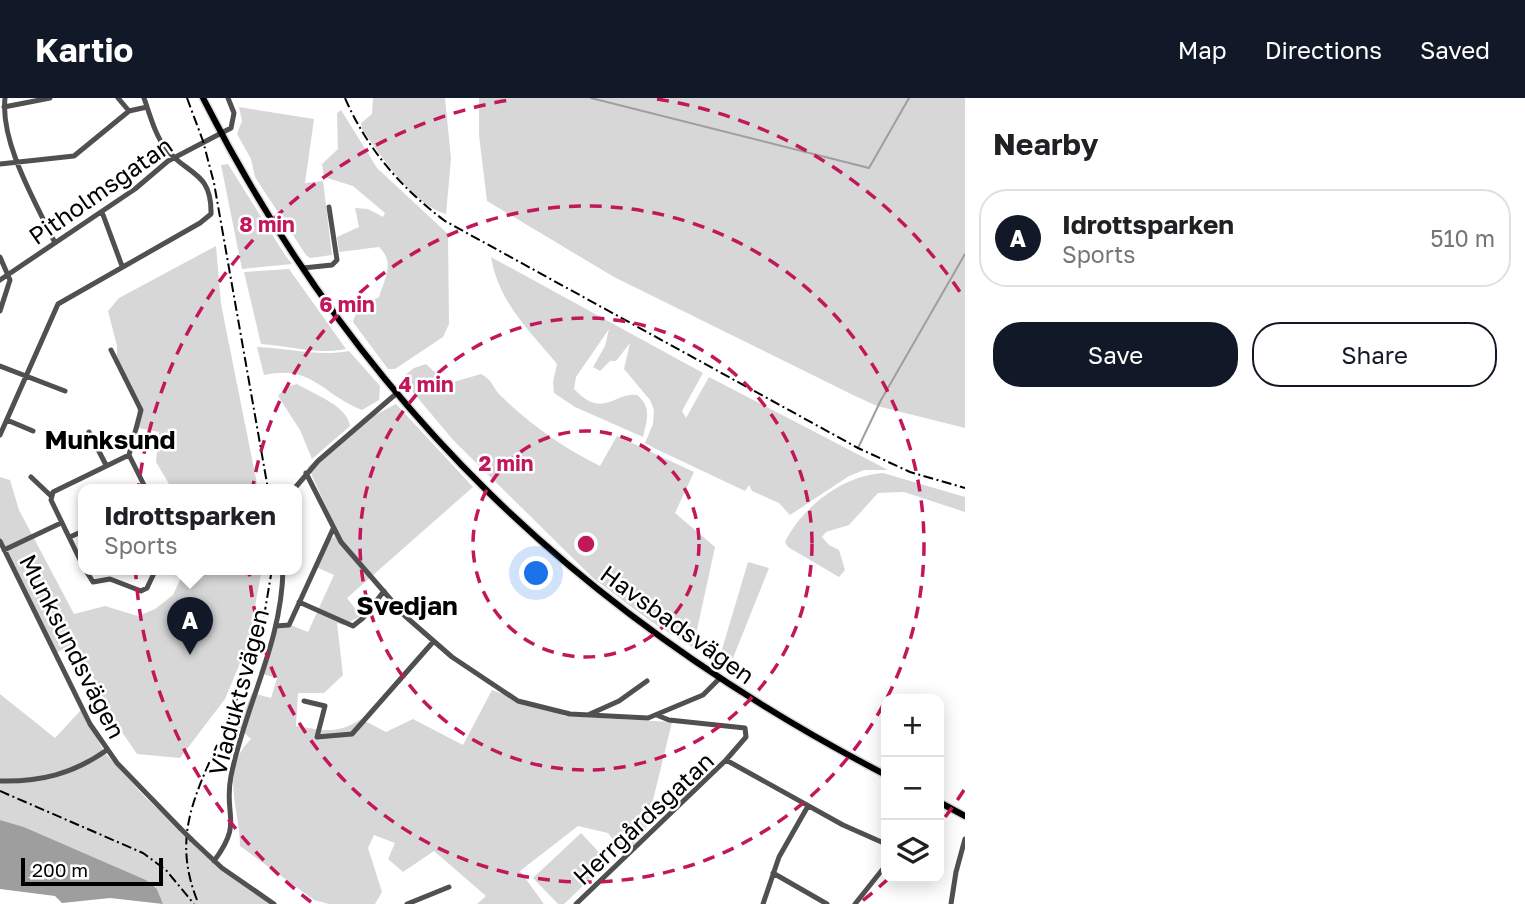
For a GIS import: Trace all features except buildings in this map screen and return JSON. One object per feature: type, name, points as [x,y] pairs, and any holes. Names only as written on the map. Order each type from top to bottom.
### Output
[{"type":"main road","name":"Havsbadsvägen","points":[[203,98],[303,268],[397,393],[458,461],[541,543],[627,615],[719,679],[783,719],[881,772]]},
{"type":"main road","points":[[944,805],[965,816]]},
{"type":"street","points":[[5,98],[4,107],[16,162],[55,243]]},
{"type":"street","points":[[4,107],[50,98]]},
{"type":"street","points":[[118,98],[130,111]]},
{"type":"street","points":[[0,435],[58,304],[200,223],[211,214],[205,183],[194,170],[174,157],[161,140],[144,98]]},
{"type":"street","points":[[222,134],[231,128],[234,120],[228,98]]},
{"type":"street","points":[[0,164],[74,156],[130,111],[147,107]]},
{"type":"street","name":"Pitholmsgatan","points":[[0,280],[102,212],[174,157],[222,134]]},
{"type":"street","points":[[303,268],[336,264],[329,207]]},
{"type":"street","points":[[102,212],[122,266]]},
{"type":"street","points":[[0,257],[10,285],[0,311]]},
{"type":"street","points":[[111,349],[141,411],[130,455],[144,484]]},
{"type":"street","points":[[0,366],[65,391]]},
{"type":"street","points":[[298,484],[306,473],[397,393]]},
{"type":"street","points":[[6,420],[33,431]]},
{"type":"street","points":[[89,432],[106,466]]},
{"type":"street","points":[[50,495],[130,455]]},
{"type":"street","points":[[306,473],[333,530],[384,591],[433,642],[518,701],[554,712],[587,716],[659,716],[669,720],[745,728],[746,737],[726,760]]},
{"type":"street","points":[[31,477],[50,495],[78,555]]},
{"type":"street","points":[[4,550],[61,523]]},
{"type":"street","points":[[276,626],[289,625],[333,530]]},
{"type":"street","points":[[70,537],[78,533]]},
{"type":"street","name":"Munksundsvägen","points":[[0,541],[76,698],[107,750],[214,861],[274,904]]},
{"type":"street","points":[[88,575],[93,582],[110,579],[141,591],[147,587],[153,575]]},
{"type":"street","name":"Viaduktsvägen","points":[[214,861],[232,830],[231,774],[276,626],[282,575]]},
{"type":"street","points":[[299,602],[351,625],[363,618],[384,591]]},
{"type":"street","points":[[304,701],[325,706],[317,737],[352,734],[433,642]]},
{"type":"street","points":[[659,716],[703,695],[719,679]]},
{"type":"street","points":[[587,716],[619,701],[647,681]]},
{"type":"street","points":[[0,781],[41,780],[59,775],[107,750]]},
{"type":"street","name":"Herrgårdsgatan","points":[[576,904],[726,760],[808,806],[881,842]]},
{"type":"street","points":[[763,904],[773,873],[808,806]]},
{"type":"street","points":[[951,904],[965,839]]},
{"type":"street","points":[[855,904],[881,871]]},
{"type":"street","points":[[773,873],[827,904]]},
{"type":"street","points":[[407,904],[449,887]]},
{"type":"shaded area","points":[[373,98],[445,98],[451,159],[446,214],[422,201],[410,190],[362,129],[361,123],[372,114]]},
{"type":"shaded area","points":[[479,98],[965,98],[965,428],[877,406],[853,395],[614,277],[487,201],[479,135]]},
{"type":"shaded area","points":[[239,107],[314,119],[305,183],[323,181],[332,255],[310,258],[306,255],[255,177],[251,159],[237,134],[242,121]]},
{"type":"shaded area","points":[[341,110],[377,168],[448,234],[449,324],[443,337],[395,369],[388,369],[353,322],[360,309],[379,297],[388,264],[379,247],[339,252],[337,237],[359,227],[355,208],[368,209],[383,217],[385,213],[353,186],[324,177],[322,164],[338,149],[337,113]]},
{"type":"shaded area","points":[[228,164],[292,264],[242,269],[221,165]]},
{"type":"shaded area","points":[[216,246],[221,304],[257,484],[169,484],[156,462],[159,432],[138,428],[137,401],[117,359],[117,346],[108,311],[119,298]]},
{"type":"shaded area","points":[[491,257],[703,373],[682,411],[686,418],[709,377],[888,470],[864,470],[849,476],[790,515],[779,503],[752,491],[749,485],[745,491],[654,448],[645,443],[653,424],[654,410],[650,400],[624,369],[630,343],[616,361],[610,361],[600,371],[593,367],[605,346],[609,329],[576,377],[574,389],[593,403],[601,404],[637,395],[647,409],[643,437],[575,407],[554,393],[553,382],[557,364],[516,315],[501,288]]},
{"type":"shaded area","points":[[289,269],[346,349],[314,351],[261,344],[244,272]]},
{"type":"shaded area","points":[[257,347],[315,353],[349,351],[380,386],[379,400],[362,410],[306,377],[280,373],[264,375]]},
{"type":"shaded area","points":[[426,364],[447,384],[481,374],[502,397],[536,426],[600,466],[617,436],[694,472],[675,513],[715,547],[693,648],[649,620],[593,578],[454,441],[401,378],[414,368]]},
{"type":"shaded area","points":[[297,384],[336,406],[348,419],[350,426],[312,459],[300,430],[278,396],[286,387]]},
{"type":"shaded area","points":[[396,404],[473,487],[347,598],[361,616],[343,625],[337,623],[343,675],[324,693],[298,693],[296,726],[337,729],[361,719],[386,732],[413,719],[463,745],[492,690],[565,716],[672,722],[645,833],[624,854],[608,833],[578,826],[520,871],[544,904],[477,904],[486,896],[434,851],[403,872],[388,859],[395,843],[374,835],[368,848],[382,892],[375,904],[329,904],[314,900],[240,846],[233,777],[241,751],[251,739],[238,727],[252,693],[271,698],[277,678],[259,673],[274,628],[288,624],[308,632],[334,575],[314,566],[328,542],[338,533],[308,467],[375,415]]},
{"type":"shaded area","points":[[883,473],[965,497],[965,512],[904,492],[878,493],[849,525],[826,532],[822,537],[829,545],[839,550],[845,570],[839,577],[788,547],[785,542],[792,529],[813,505],[839,486],[868,475]]},
{"type":"shaded area","points":[[0,477],[10,480],[19,510],[74,614],[105,606],[138,616],[155,609],[173,595],[182,575],[261,575],[248,644],[225,699],[180,758],[137,754],[115,722],[77,644],[57,652],[0,546]]},
{"type":"shaded area","points":[[748,562],[769,568],[733,658],[722,662],[720,656]]},
{"type":"shaded area","points":[[0,694],[55,738],[81,710],[105,753],[145,797],[213,860],[275,904],[163,904],[157,889],[146,880],[24,827],[0,820]]},
{"type":"shaded area","points":[[0,820],[24,827],[146,880],[157,889],[163,904],[110,898],[62,903],[55,896],[0,889]]},
{"type":"shaded area","points":[[581,833],[608,862],[564,904],[558,904],[533,878]]},
{"type":"waterway","points":[[591,98],[869,168],[909,98]]},
{"type":"waterway","points":[[858,448],[881,400],[965,254]]},
{"type":"railway","points":[[187,98],[203,141],[214,183],[267,484]]},
{"type":"railway","points":[[345,98],[364,134],[387,166],[414,195],[445,221],[858,448],[910,472],[965,488]]},
{"type":"railway","points":[[227,724],[260,640],[271,575]]},
{"type":"railway","points":[[197,900],[187,858],[189,820],[218,743]]},
{"type":"railway","points":[[0,791],[143,853],[166,870],[194,904]]},
{"type":"place","name":"Idrottsparken","points":[[190,655]]},
{"type":"district","name":"Munksund","points":[[110,439]]},
{"type":"district","name":"Svedjan","points":[[407,605]]}]
